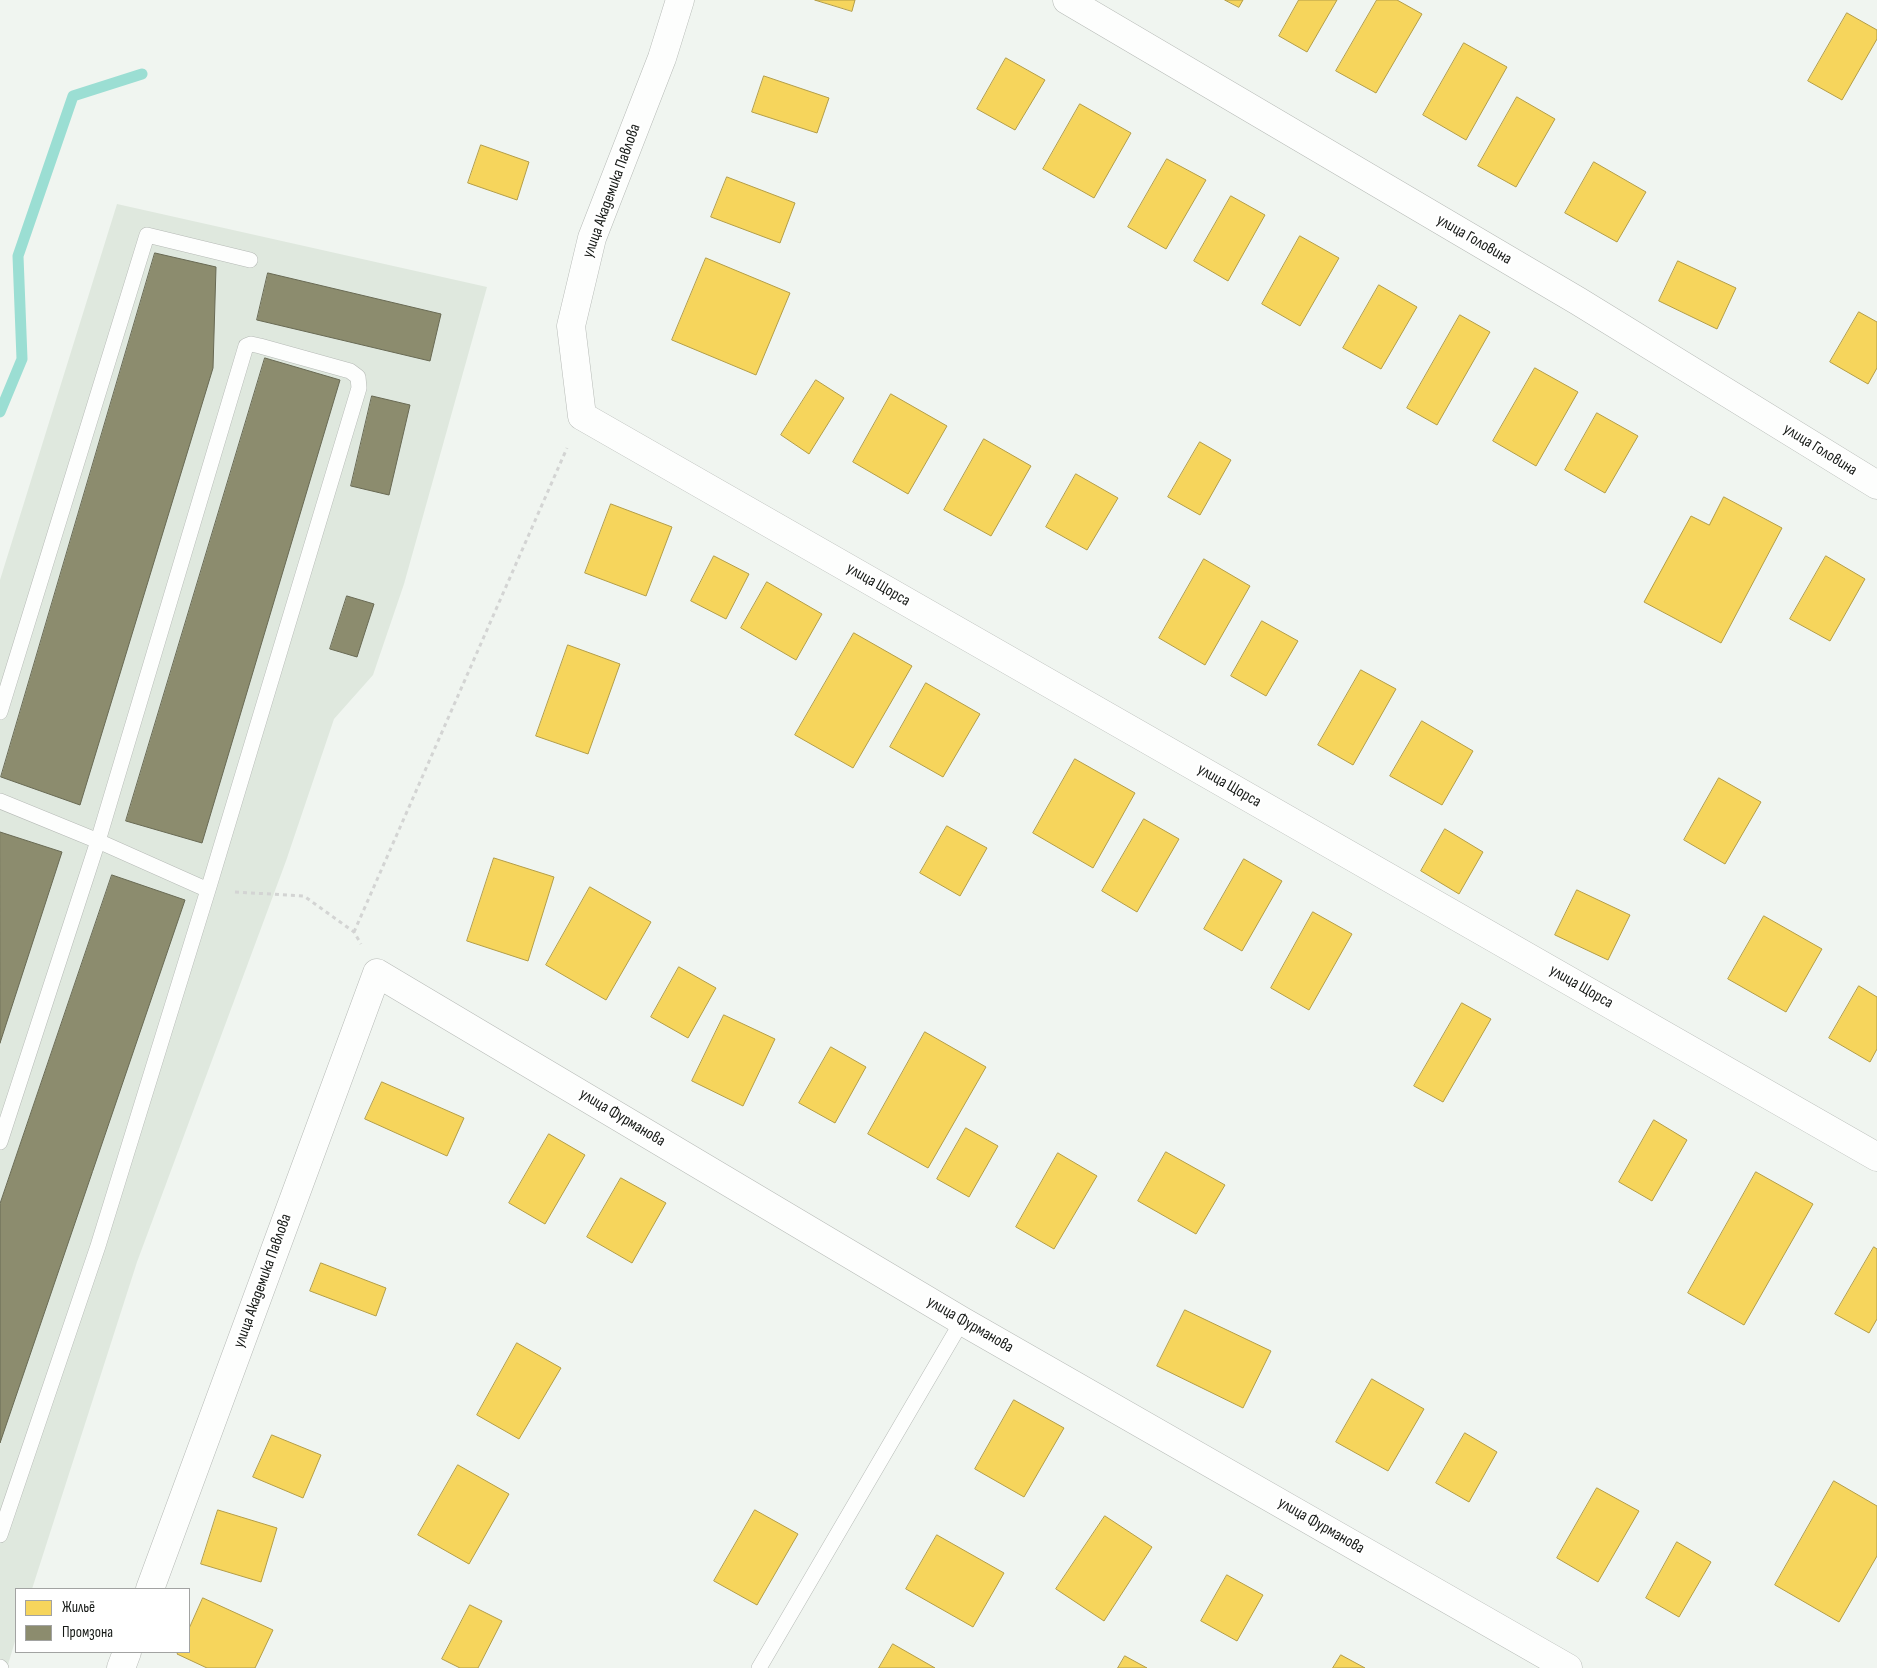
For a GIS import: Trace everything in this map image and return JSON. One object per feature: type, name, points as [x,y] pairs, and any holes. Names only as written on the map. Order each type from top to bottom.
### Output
[{"type":"street","name":"улица Академика Павлова","points":[[582,416],[570,326],[592,238],[662,58],[680,0]]},
{"type":"street","name":"улица Головина","points":[[1067,0],[1578,301],[1877,486]]},
{"type":"street","name":"улица Щорса","points":[[582,416],[1877,1157]]},
{"type":"street","name":"улица Академика Павлова","points":[[150,1588],[376,972]]},
{"type":"street","name":"улица Фурманова","points":[[376,972],[962,1321],[1568,1668]]},
{"type":"street","points":[[121,1668],[127,1653]]},
{"type":"lane","points":[[0,712],[147,235],[250,260]]},
{"type":"lane","points":[[0,1142],[98,841],[246,346],[251,344],[260,346],[350,371],[358,377],[359,388],[208,890],[98,1246],[0,1535]]},
{"type":"lane","points":[[0,801],[98,841],[208,890]]},
{"type":"lane","points":[[759,1668],[962,1321]]},
{"type":"path","points":[[354,932],[582,416]]},
{"type":"path","points":[[208,890],[304,896],[354,932],[376,972]]},
{"type":"shaded area","points":[[117,204],[487,287],[404,584],[373,675],[334,719],[286,861],[137,1262],[32,1588],[15,1588],[15,1641],[7,1668],[0,1668],[0,580]]},
{"type":"building: Жильё","points":[[815,0],[855,0],[852,11]]},
{"type":"building: Жильё","points":[[1225,0],[1243,0],[1239,7]]},
{"type":"building: Жильё","points":[[1299,0],[1337,0],[1307,52],[1279,36]]},
{"type":"building: Жильё","points":[[1377,0],[1397,0],[1422,14],[1376,93],[1336,71]]},
{"type":"building: Жильё","points":[[1847,13],[1877,30],[1877,39],[1842,100],[1808,81]]},
{"type":"building: Жильё","points":[[1464,43],[1507,67],[1466,140],[1423,115]]},
{"type":"building: Жильё","points":[[1006,58],[1045,80],[1015,130],[977,109]]},
{"type":"building: Жильё","points":[[764,76],[829,98],[817,133],[752,112]]},
{"type":"building: Жильё","points":[[1517,97],[1555,119],[1516,187],[1478,166]]},
{"type":"building: Жильё","points":[[1080,104],[1131,133],[1094,198],[1043,169]]},
{"type":"building: Жильё","points":[[481,145],[529,162],[517,200],[468,183]]},
{"type":"building: Жильё","points":[[1167,159],[1206,180],[1166,249],[1128,227]]},
{"type":"building: Жильё","points":[[1594,162],[1646,192],[1617,242],[1565,213]]},
{"type":"building: Жильё","points":[[727,177],[795,203],[780,243],[711,217]]},
{"type":"building: Жильё","points":[[1231,196],[1265,215],[1228,281],[1194,261]]},
{"type":"building: Жильё","points":[[1300,236],[1339,258],[1300,326],[1262,304]]},
{"type":"building: Жильё","points":[[706,258],[790,293],[756,375],[672,340]]},
{"type":"building: Жильё","points":[[1678,261],[1736,288],[1717,329],[1659,301]]},
{"type":"building: Жильё","points":[[1379,285],[1417,307],[1381,369],[1343,348]]},
{"type":"building: Жильё","points":[[1859,312],[1877,322],[1877,368],[1868,384],[1830,362]]},
{"type":"building: Жильё","points":[[1460,315],[1490,332],[1437,425],[1407,408]]},
{"type":"building: Жильё","points":[[1535,368],[1578,392],[1536,466],[1493,441]]},
{"type":"building: Жильё","points":[[816,380],[844,398],[809,454],[781,435]]},
{"type":"building: Жильё","points":[[891,394],[947,426],[908,494],[853,462]]},
{"type":"building: Жильё","points":[[1597,413],[1638,436],[1605,493],[1565,470]]},
{"type":"building: Жильё","points":[[984,439],[1031,466],[991,536],[944,510]]},
{"type":"building: Жильё","points":[[1200,442],[1231,460],[1200,515],[1168,497]]},
{"type":"building: Жильё","points":[[1076,474],[1118,498],[1087,550],[1046,527]]},
{"type":"building: Жильё","points":[[1724,497],[1782,528],[1721,643],[1644,602],[1691,516],[1709,525]]},
{"type":"building: Жильё","points":[[611,504],[672,527],[646,596],[585,573]]},
{"type":"building: Жильё","points":[[714,556],[749,574],[726,619],[691,601]]},
{"type":"building: Жильё","points":[[1826,556],[1865,579],[1830,641],[1790,619]]},
{"type":"building: Жильё","points":[[1204,559],[1250,586],[1205,665],[1159,638]]},
{"type":"building: Жильё","points":[[767,582],[822,614],[796,660],[741,628]]},
{"type":"building: Жильё","points":[[1262,621],[1298,641],[1266,696],[1231,676]]},
{"type":"building: Жильё","points":[[854,633],[912,666],[853,768],[795,735]]},
{"type":"building: Жильё","points":[[568,645],[620,664],[588,754],[536,736]]},
{"type":"building: Жильё","points":[[1361,670],[1396,689],[1353,765],[1318,745]]},
{"type":"building: Жильё","points":[[926,683],[980,714],[943,777],[890,747]]},
{"type":"building: Жильё","points":[[1422,721],[1473,751],[1442,805],[1390,776]]},
{"type":"building: Жильё","points":[[1075,759],[1135,793],[1093,868],[1033,833]]},
{"type":"building: Жильё","points":[[1719,778],[1761,802],[1725,864],[1684,840]]},
{"type":"building: Жильё","points":[[1144,819],[1179,839],[1137,912],[1102,891]]},
{"type":"building: Жильё","points":[[947,826],[987,848],[960,896],[920,873]]},
{"type":"building: Жильё","points":[[1445,829],[1483,852],[1459,894],[1421,871]]},
{"type":"building: Жильё","points":[[494,858],[554,877],[528,961],[467,941]]},
{"type":"building: Жильё","points":[[1244,859],[1282,881],[1242,951],[1204,929]]},
{"type":"building: Жильё","points":[[590,887],[651,922],[606,1000],[546,965]]},
{"type":"building: Жильё","points":[[1577,890],[1630,915],[1608,960],[1555,935]]},
{"type":"building: Жильё","points":[[1313,912],[1352,934],[1309,1010],[1271,988]]},
{"type":"building: Жильё","points":[[1764,916],[1822,949],[1786,1012],[1728,979]]},
{"type":"building: Жильё","points":[[679,967],[716,988],[688,1038],[651,1017]]},
{"type":"building: Жильё","points":[[1859,986],[1877,997],[1877,1049],[1870,1062],[1829,1038]]},
{"type":"building: Жильё","points":[[1462,1003],[1491,1019],[1443,1102],[1414,1086]]},
{"type":"building: Жильё","points":[[724,1015],[775,1039],[743,1106],[692,1081]]},
{"type":"building: Жильё","points":[[925,1032],[986,1067],[928,1168],[868,1134]]},
{"type":"building: Жильё","points":[[831,1047],[866,1067],[835,1123],[799,1103]]},
{"type":"building: Жильё","points":[[382,1082],[464,1118],[447,1156],[365,1119]]},
{"type":"building: Жильё","points":[[1654,1120],[1687,1140],[1652,1201],[1619,1182]]},
{"type":"building: Жильё","points":[[966,1128],[998,1146],[969,1197],[937,1179]]},
{"type":"building: Жильё","points":[[549,1134],[585,1155],[545,1224],[509,1203]]},
{"type":"building: Жильё","points":[[1166,1152],[1225,1185],[1196,1234],[1138,1201]]},
{"type":"building: Жильё","points":[[1058,1153],[1097,1176],[1054,1249],[1016,1227]]},
{"type":"building: Жильё","points":[[1756,1172],[1813,1204],[1744,1325],[1688,1293]]},
{"type":"building: Жильё","points":[[621,1178],[666,1203],[632,1263],[587,1237]]},
{"type":"building: Жильё","points":[[1874,1247],[1877,1249],[1877,1319],[1869,1333],[1835,1314]]},
{"type":"building: Жильё","points":[[321,1263],[386,1288],[376,1316],[310,1291]]},
{"type":"building: Жильё","points":[[1185,1310],[1271,1351],[1243,1408],[1157,1366]]},
{"type":"building: Жильё","points":[[517,1343],[561,1368],[519,1439],[477,1415]]},
{"type":"building: Жильё","points":[[1372,1379],[1424,1409],[1388,1471],[1336,1442]]},
{"type":"building: Жильё","points":[[1014,1400],[1064,1428],[1024,1497],[975,1469]]},
{"type":"building: Жильё","points":[[1465,1433],[1497,1452],[1469,1502],[1436,1483]]},
{"type":"building: Жильё","points":[[272,1435],[321,1455],[303,1498],[253,1477]]},
{"type":"building: Жильё","points":[[458,1465],[509,1494],[469,1564],[418,1535]]},
{"type":"building: Жильё","points":[[1834,1481],[1877,1506],[1877,1556],[1839,1622],[1775,1585]]},
{"type":"building: Жильё","points":[[1597,1488],[1639,1511],[1598,1582],[1557,1558]]},
{"type":"building: Жильё","points":[[218,1510],[277,1528],[261,1582],[201,1564]]},
{"type":"building: Жильё","points":[[755,1510],[798,1534],[757,1605],[714,1581]]},
{"type":"building: Жильё","points":[[1105,1516],[1152,1547],[1104,1621],[1056,1589]]},
{"type":"building: Жильё","points":[[937,1535],[1004,1573],[973,1627],[906,1589]]},
{"type":"building: Жильё","points":[[1677,1542],[1711,1562],[1679,1617],[1646,1598]]},
{"type":"building: Жильё","points":[[1227,1575],[1263,1595],[1237,1641],[1201,1621]]},
{"type":"building: Жильё","points":[[203,1598],[273,1630],[255,1668],[207,1668],[177,1654],[190,1653],[190,1627]]},
{"type":"building: Жильё","points":[[470,1605],[502,1621],[478,1668],[460,1668],[442,1659]]},
{"type":"building: Жильё","points":[[893,1644],[935,1668],[879,1668]]},
{"type":"building: Жильё","points":[[1341,1655],[1365,1668],[1333,1668]]},
{"type":"building: Жильё","points":[[1125,1656],[1147,1668],[1118,1668]]},
{"type":"building: Промзона","points":[[155,253],[216,267],[213,368],[80,805],[1,777]]},
{"type":"building: Промзона","points":[[268,273],[441,314],[430,361],[257,320]]},
{"type":"building: Промзона","points":[[265,358],[340,380],[202,843],[126,821]]},
{"type":"building: Промзона","points":[[372,396],[410,405],[389,495],[351,486]]},
{"type":"building: Промзона","points":[[347,596],[374,604],[357,657],[330,649]]},
{"type":"building: Промзона","points":[[0,832],[62,852],[0,1043]]},
{"type":"building: Промзона","points":[[112,875],[185,900],[0,1443],[0,1204]]},
{"type":"waterway","points":[[0,412],[22,359],[18,256],[73,96],[142,74]]}]
